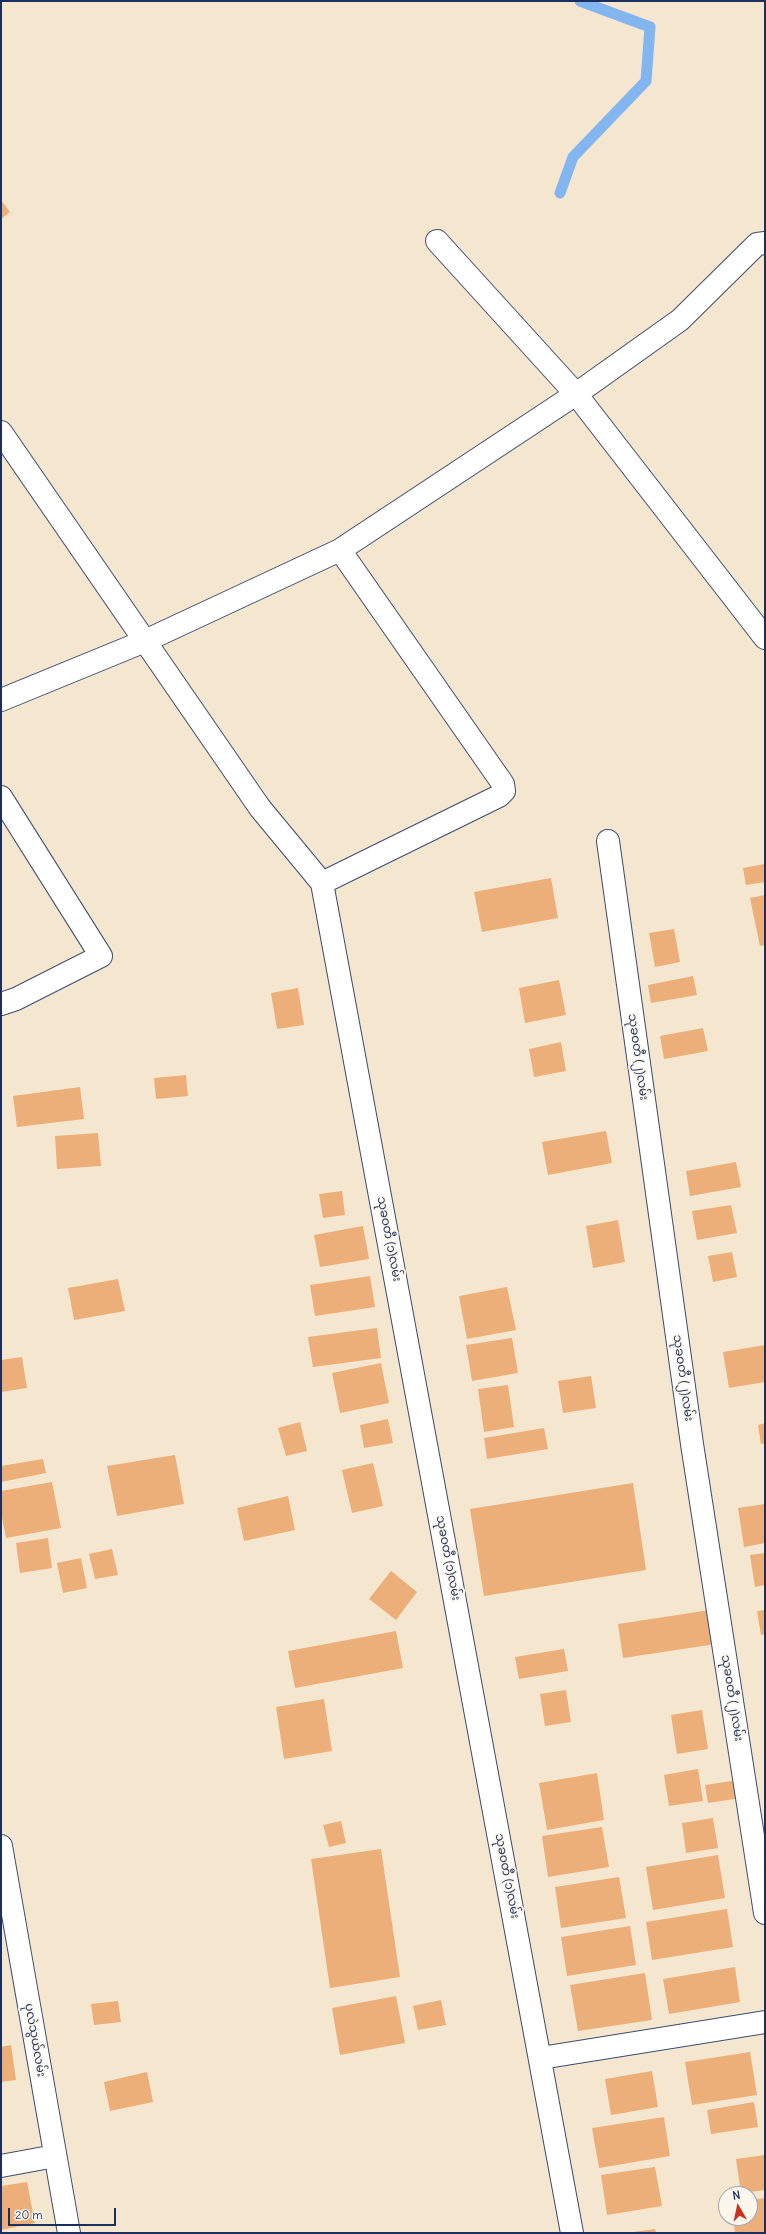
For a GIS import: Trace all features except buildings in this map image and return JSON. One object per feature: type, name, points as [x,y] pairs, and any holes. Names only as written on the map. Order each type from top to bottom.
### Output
[{"type":"street","points":[[437,241],[576,394],[765,638]]},
{"type":"street","points":[[1,700],[145,641],[340,550],[576,394],[680,320],[757,244],[765,242]]},
{"type":"street","points":[[1,432],[260,808],[322,883],[499,796],[504,791],[503,784],[340,550]]},
{"type":"street","points":[[1,797],[100,956],[16,999],[1,1004]]},
{"type":"street","name":"သုခဝတီ (၂)လမ်း","points":[[608,841],[692,1444],[765,1913]]},
{"type":"street","name":"သုခဝတီ (၁)လမ်း","points":[[322,883],[541,2058],[572,2233]]},
{"type":"street","name":"ပုလဲသွယ်လမ်း","points":[[1,1846],[69,2233]]},
{"type":"street","points":[[541,2058],[765,2022]]},
{"type":"street","points":[[1,2166],[55,2156]]},
{"type":"waterway","points":[[560,193],[573,157],[646,81],[650,27],[580,1]]}]
